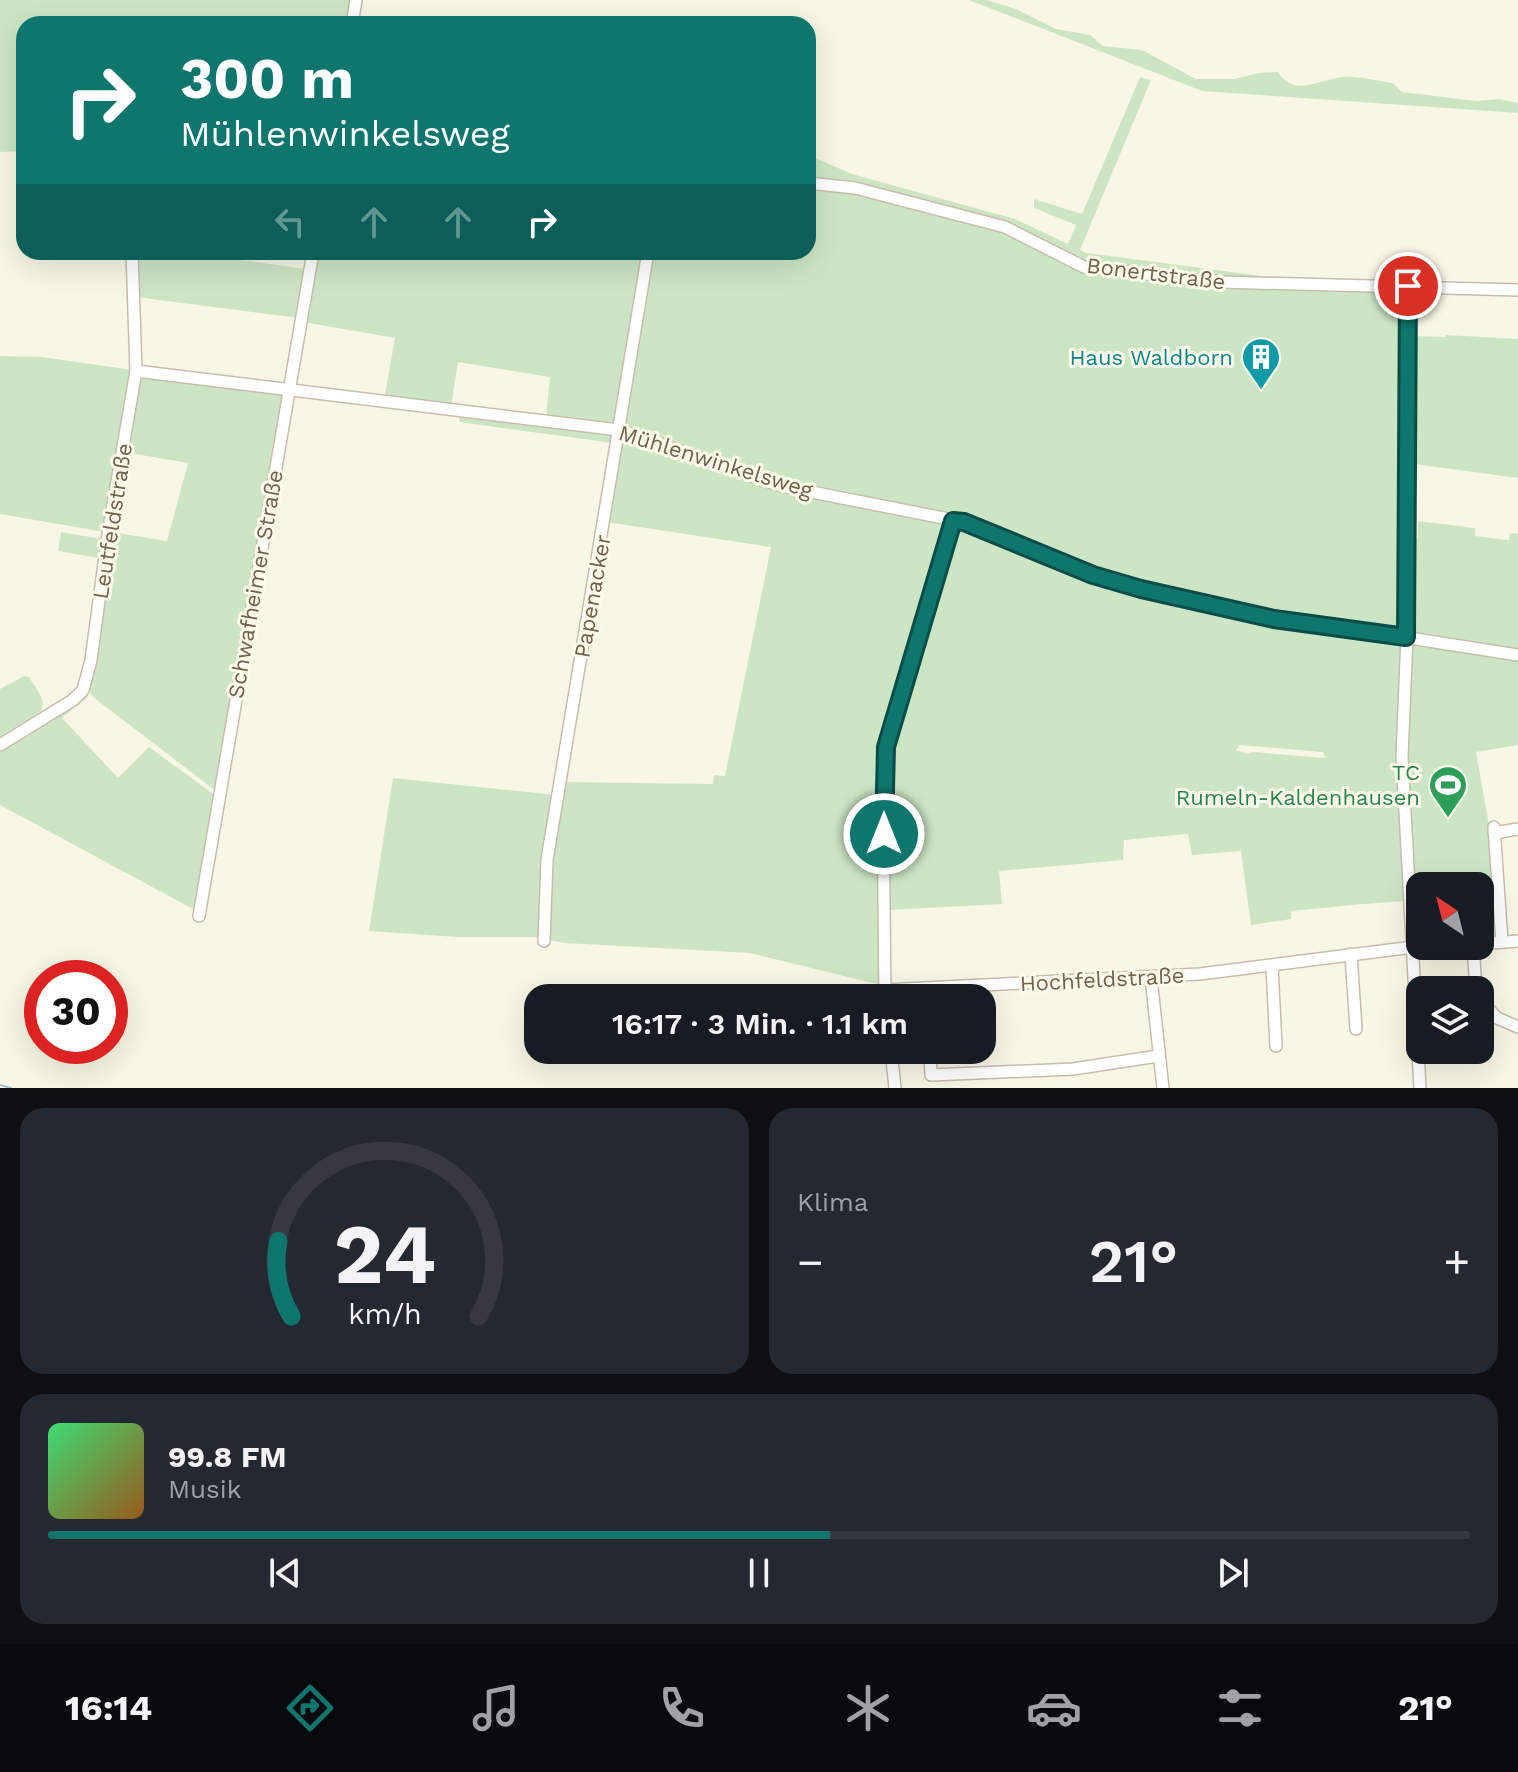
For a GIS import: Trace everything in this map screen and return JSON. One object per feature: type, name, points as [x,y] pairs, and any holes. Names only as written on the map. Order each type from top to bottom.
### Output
[{"type":"street","name":"Bonertstraße","points":[[816,184],[855,188],[1005,227],[1084,267],[1220,282],[1518,290]]},
{"type":"street","name":"Leutfeldstraße","points":[[0,745],[73,700],[83,690],[91,660],[108,534],[136,371],[132,260]]},
{"type":"street","name":"Schwafheimer Straße","points":[[199,916],[312,260]]},
{"type":"street","name":"Papenacker","points":[[544,941],[547,860],[647,260]]},
{"type":"street","points":[[1408,286],[1406,637],[1402,756],[1411,872]]},
{"type":"street","name":"Mühlenwinkelsweg","points":[[136,371],[619,430],[781,486],[964,522],[1093,575],[1141,589],[1274,619],[1518,655]]},
{"type":"street","points":[[885,984],[883,804],[886,747],[953,521]]},
{"type":"street","points":[[1502,942],[1494,830],[1518,829]]},
{"type":"street","points":[[1494,943],[1518,941]]},
{"type":"street","name":"Hochfeldstraße","points":[[996,988],[1272,966],[1406,947]]},
{"type":"street","points":[[1351,954],[1356,1029]]},
{"type":"street","points":[[1417,960],[1420,1088]]},
{"type":"street","points":[[1272,966],[1276,1046]]},
{"type":"street","points":[[1151,978],[1163,1088]]},
{"type":"street","points":[[1494,1015],[1518,1027]]},
{"type":"street","points":[[931,1064],[931,1075],[1073,1069],[1158,1056]]},
{"type":"street","points":[[892,1064],[895,1088]]},
{"type":"green space","points":[[0,0],[353,0],[350,16],[16,16],[16,151],[0,152]]},
{"type":"green space","points":[[969,0],[987,0],[1016,9],[1056,29],[1090,35],[1103,46],[1142,50],[1196,79],[1235,79],[1278,72],[1290,84],[1305,86],[1342,77],[1357,77],[1393,83],[1402,92],[1518,103],[1518,113],[1202,91]]},
{"type":"green space","points":[[1140,77],[1151,80],[1080,250],[1363,289],[1402,291],[1406,297],[1403,629],[1397,633],[1300,618],[1140,585],[951,516],[883,747],[881,984],[750,953],[549,940],[549,863],[563,782],[713,784],[714,775],[725,776],[771,547],[607,522],[650,260],[816,260],[816,158],[852,174],[1015,219],[1068,244],[1076,225],[1034,208],[1034,199],[1082,214]]},
{"type":"green space","points":[[134,260],[240,260],[307,269],[299,318],[136,297]]},
{"type":"green space","points":[[315,260],[646,260],[615,426],[546,418],[550,377],[458,362],[451,407],[384,400],[395,338],[303,322]]},
{"type":"green space","points":[[1414,336],[1518,339],[1518,478],[1414,464]]},
{"type":"green space","points":[[0,356],[42,357],[133,370],[105,532],[0,514]]},
{"type":"green space","points":[[140,377],[284,395],[216,791],[88,690],[111,532],[167,541],[188,463],[124,452]]},
{"type":"green space","points":[[460,414],[611,433],[613,443],[459,422]]},
{"type":"green space","points":[[1418,521],[1475,528],[1475,536],[1509,540],[1510,533],[1518,534],[1518,651],[1411,633],[1411,539],[1418,539]]},
{"type":"green space","points":[[957,525],[1102,580],[1211,611],[1275,624],[1518,659],[1518,745],[1476,752],[1491,836],[1497,900],[1494,900],[1494,872],[1406,872],[1406,901],[1291,911],[1291,919],[1251,925],[1241,851],[1192,855],[1188,834],[1124,840],[1123,860],[999,871],[1002,904],[888,910],[889,747]],"holes":[[[1240,745],[1323,752],[1325,758],[1248,754],[1236,750]]]},
{"type":"green space","points":[[61,532],[102,539],[99,558],[58,551]]},
{"type":"green space","points":[[24,676],[29,677],[40,694],[41,711],[0,737],[0,689]]},
{"type":"green space","points":[[86,696],[62,718],[118,778],[149,747],[216,796],[197,907],[193,909],[0,805],[0,748]]},
{"type":"green space","points":[[393,778],[556,795],[540,937],[457,937],[369,931]]},
{"type":"waterway","points":[[0,1085],[11,1088]]},
{"type":"place","name":"Haus Waldborn","points":[[1261,391]]},
{"type":"place","name":"TC Rumeln-Kaldenhausen","points":[[1448,819]]},
{"type":"route","points":[[884,834],[886,747],[953,521],[964,522],[1093,575],[1141,589],[1274,619],[1406,637],[1408,286]]}]
